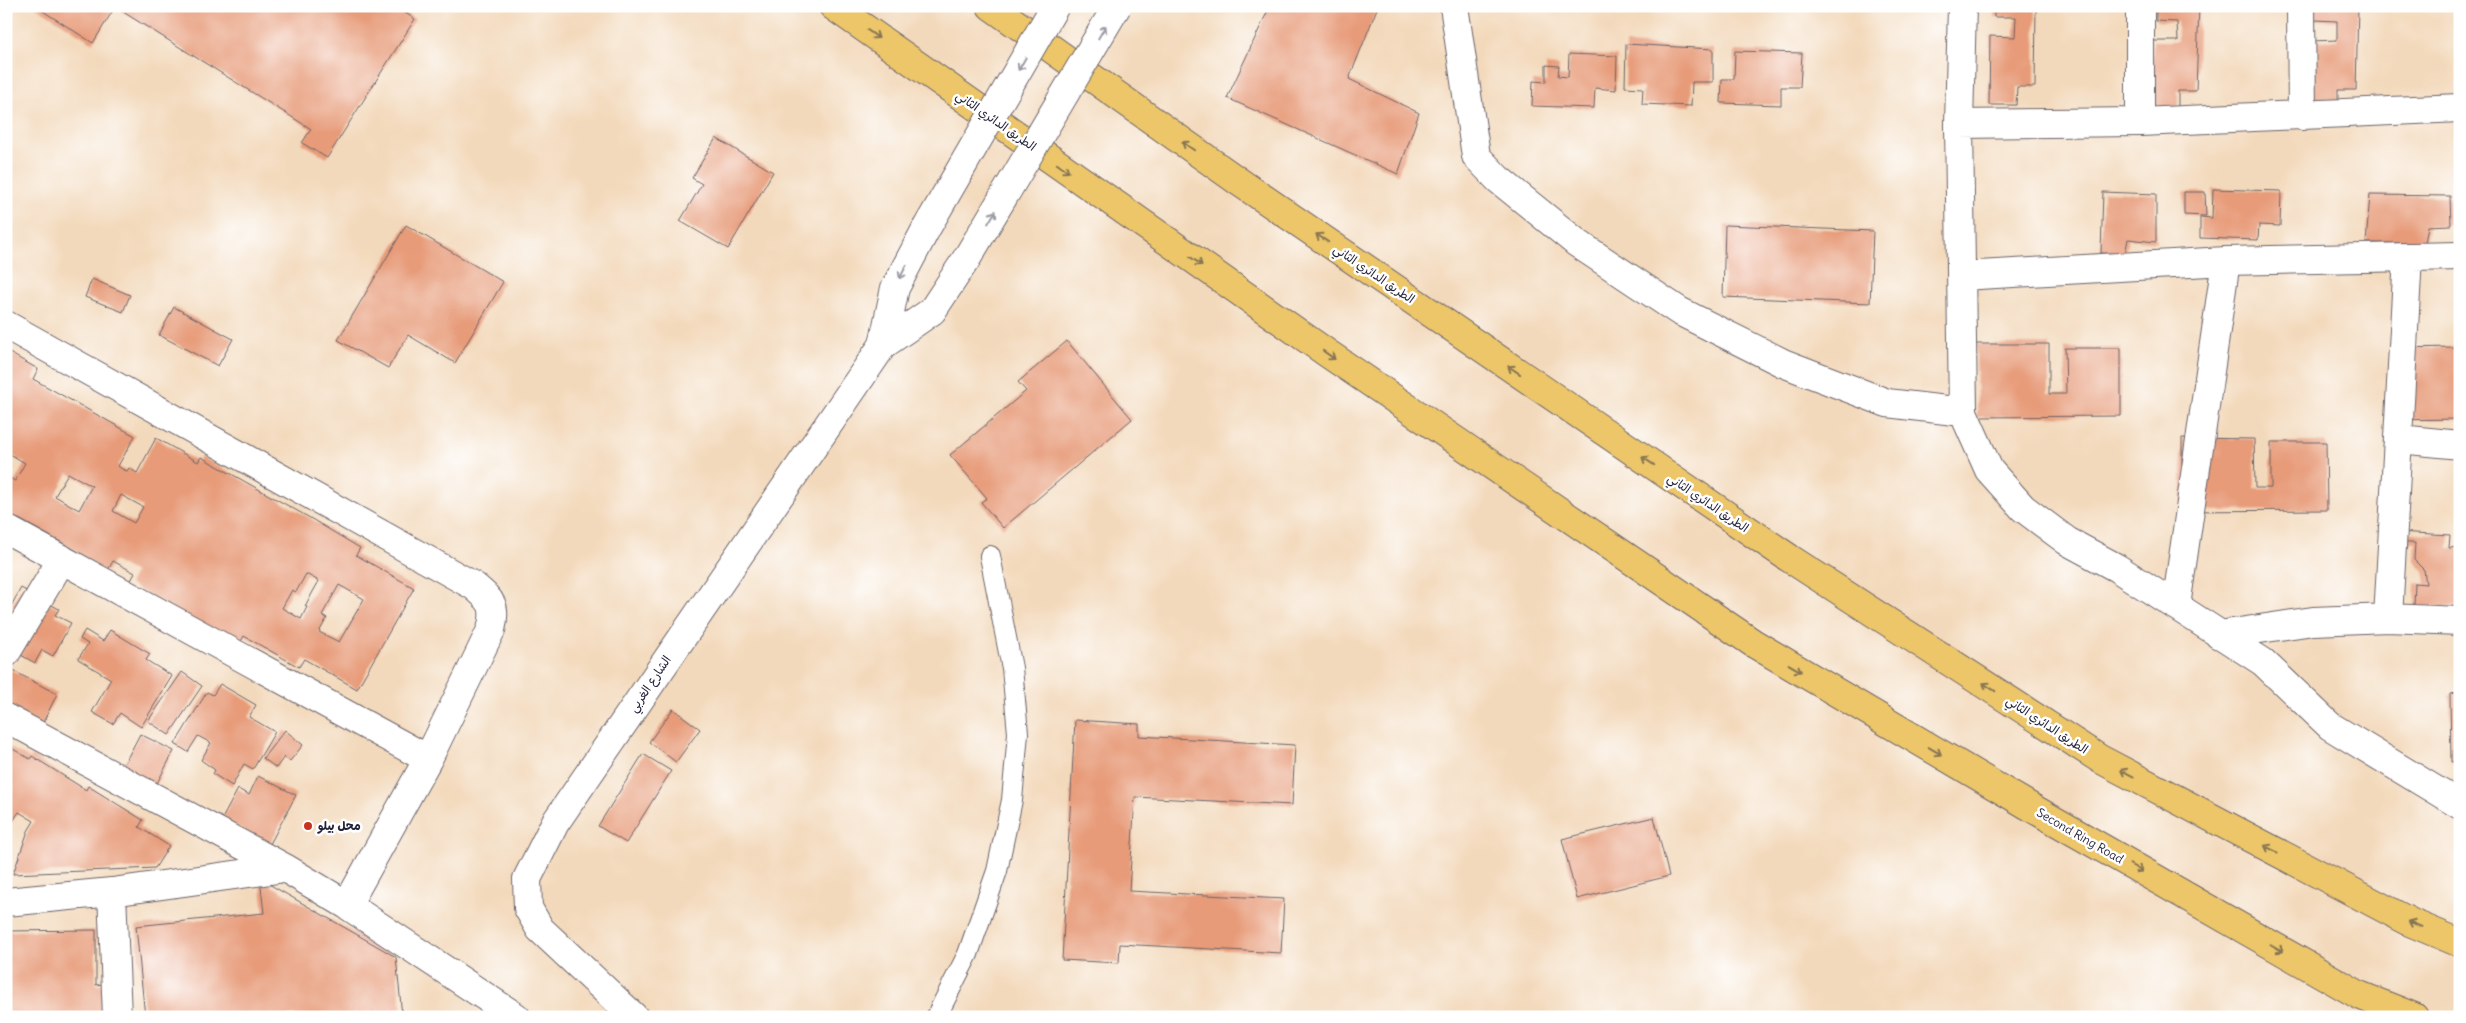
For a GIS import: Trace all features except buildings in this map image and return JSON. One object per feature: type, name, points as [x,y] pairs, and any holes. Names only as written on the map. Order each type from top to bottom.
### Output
[{"type":"highway","name":"الطريق الدائري الثاني","points":[[833,6],[1327,353],[1753,643]]},
{"type":"highway","name":"الطريق الدائري الثاني","points":[[990,6],[1238,181],[1789,558],[2100,759],[2412,923],[2460,943]]},
{"type":"highway","name":"Second Ring Road","points":[[1753,643],[2034,810],[2359,995],[2414,1017]]},
{"type":"street","points":[[884,345],[895,288],[926,229],[1055,6]]},
{"type":"street","points":[[884,345],[932,311],[967,258],[1117,6]]},
{"type":"street","points":[[1454,6],[1476,156],[1498,179],[1577,243],[1679,311],[1782,363],[1887,403],[1963,412]]},
{"type":"street","points":[[1962,6],[1959,124],[1963,412],[1989,470],[2023,508],[2067,541],[2117,568],[2263,662],[2330,726],[2460,805]]},
{"type":"street","points":[[2140,6],[2140,122]]},
{"type":"street","points":[[2301,6],[2302,116]]},
{"type":"street","points":[[1959,124],[2140,122],[2460,108]]},
{"type":"street","points":[[1961,276],[2226,261],[2460,256]]},
{"type":"street","points":[[2388,618],[2408,257]]},
{"type":"street","points":[[2176,606],[2226,261]]},
{"type":"street","points":[[6,326],[474,586],[490,599],[495,614],[491,630],[428,759],[347,905]]},
{"type":"street","name":"الشارع الغربي","points":[[626,1016],[540,930],[528,908],[527,879],[555,823],[884,345]]},
{"type":"street","points":[[2399,439],[2460,444]]},
{"type":"street","points":[[6,529],[428,759]]},
{"type":"street","points":[[6,653],[62,559]]},
{"type":"street","points":[[2219,635],[2313,621],[2388,618],[2460,621]]},
{"type":"street","points":[[6,718],[285,868],[347,905],[516,1017]]},
{"type":"street","points":[[6,902],[112,892],[285,868]]},
{"type":"street","points":[[112,892],[117,1017]]},
{"type":"lane","points":[[936,1017],[971,944],[997,871],[1012,800],[1018,733],[1014,687],[990,556]]},
{"type":"place","name":"محل بيلو","points":[[308,826]]}]
